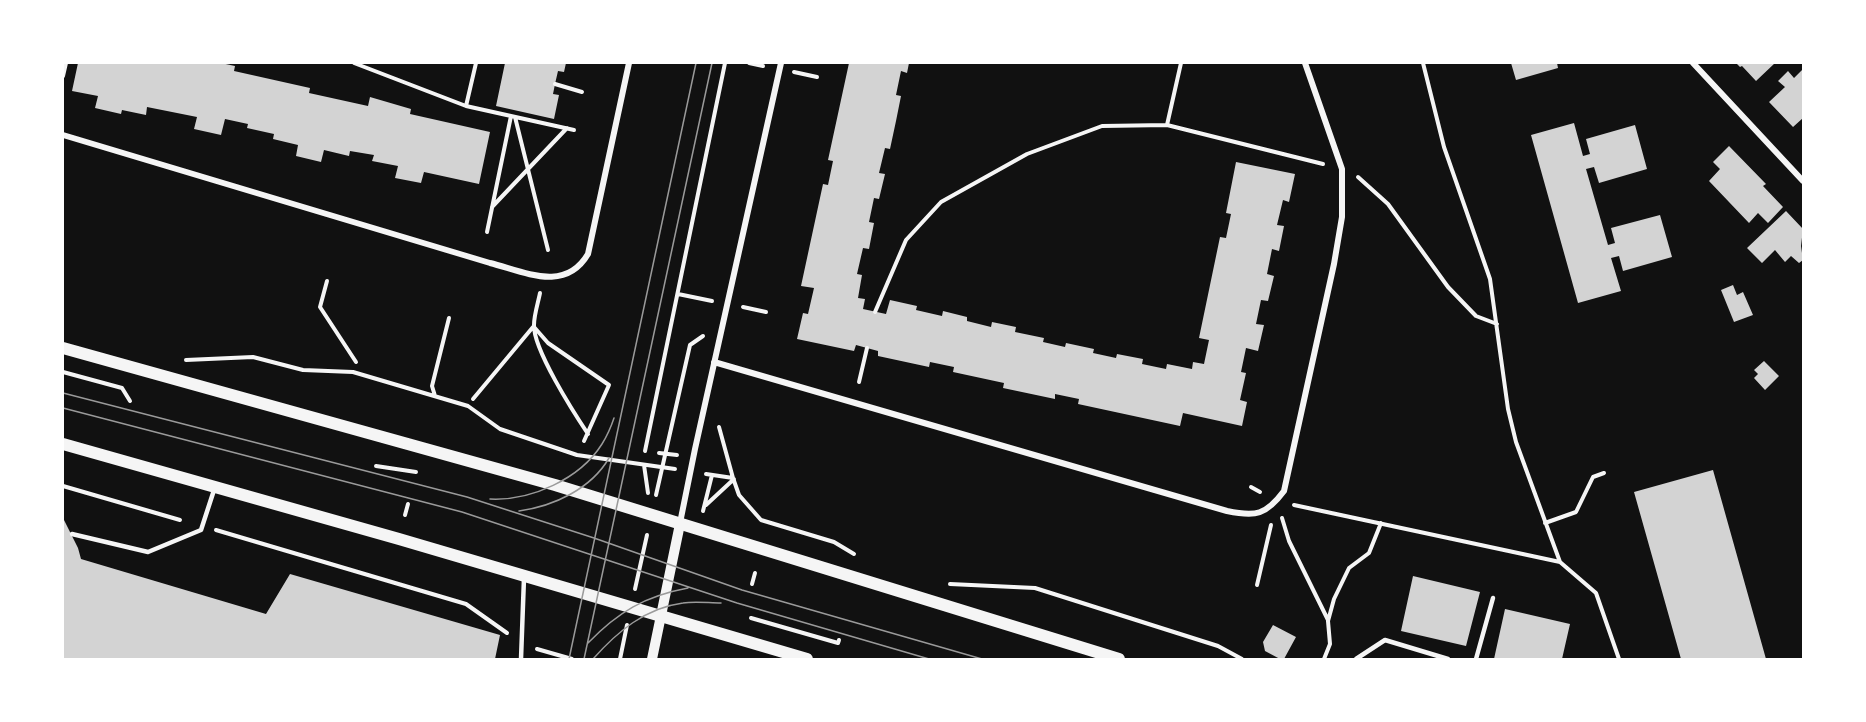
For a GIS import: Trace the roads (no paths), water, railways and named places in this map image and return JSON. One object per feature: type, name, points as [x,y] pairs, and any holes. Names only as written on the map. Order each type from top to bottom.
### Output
[{"type":"main road","points":[[63,348],[555,485],[1119,659]]},
{"type":"main road","points":[[63,444],[807,659]]},
{"type":"street","points":[[63,135],[543,277],[557,277],[572,272],[588,254],[629,63]]},
{"type":"street","points":[[652,659],[706,398],[781,63]]},
{"type":"street","points":[[714,362],[1227,511],[1255,515],[1269,508],[1284,491],[1334,264],[1342,217],[1342,169],[1305,63]]},
{"type":"street","points":[[1693,63],[1803,181]]},
{"type":"lane","points":[[72,534],[148,552],[201,530],[215,487]]},
{"type":"lane","points":[[521,659],[524,576]]},
{"type":"lane","points":[[1476,659],[1493,598]]},
{"type":"lane","points":[[1356,659],[1384,640],[1448,659]]},
{"type":"tram line","points":[[569,659],[696,63]]},
{"type":"tram line","points":[[584,659],[712,63]]},
{"type":"tram line","points":[[63,393],[467,497],[594,538],[742,590],[982,659]]},
{"type":"tram line","points":[[63,408],[462,512],[737,603],[929,659]]},
{"type":"tram line","points":[[490,499],[506,499],[538,492],[568,477],[593,456],[604,441],[614,418]]},
{"type":"tram line","points":[[519,511],[545,505],[582,487],[592,479],[609,458]]},
{"type":"tram line","points":[[588,643],[610,622],[633,607],[658,596],[688,588]]},
{"type":"tram line","points":[[593,659],[622,631],[656,610],[688,602],[721,603]]}]
